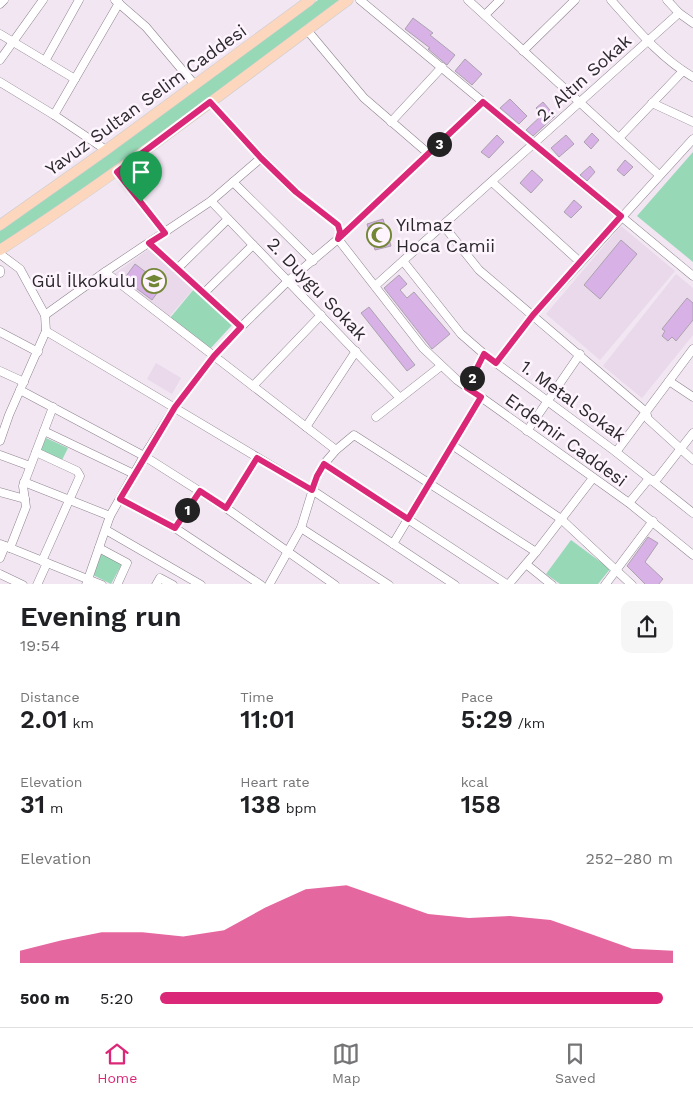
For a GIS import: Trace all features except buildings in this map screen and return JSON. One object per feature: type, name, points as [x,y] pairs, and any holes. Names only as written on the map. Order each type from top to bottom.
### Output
[{"type":"main road","name":"Yavuz Sultan Selim Caddesi","points":[[0,225],[106,150],[310,0]]},
{"type":"main road","points":[[0,252],[117,172],[348,0]]},
{"type":"street","points":[[0,4],[4,0]]},
{"type":"street","points":[[0,60],[43,0]]},
{"type":"street","points":[[45,61],[79,0]]},
{"type":"street","points":[[360,0],[693,276]]},
{"type":"street","points":[[468,0],[659,175]]},
{"type":"street","points":[[485,15],[500,0]]},
{"type":"street","points":[[524,51],[575,0]]},
{"type":"street","points":[[611,0],[648,41],[683,72],[693,77]]},
{"type":"street","points":[[667,0],[679,13],[693,23]]},
{"type":"street","points":[[54,114],[117,2],[146,27],[194,84]]},
{"type":"street","name":"2. Altın Sokak","points":[[375,286],[679,13]]},
{"type":"street","points":[[307,30],[364,98],[429,154]]},
{"type":"street","points":[[0,34],[75,79]]},
{"type":"street","points":[[391,122],[442,67]]},
{"type":"street","points":[[619,138],[683,72]]},
{"type":"street","points":[[0,82],[54,114],[106,150]]},
{"type":"street","name":"Erdemir Caddesi","points":[[210,102],[261,158],[296,192],[338,225],[340,232],[338,239],[423,348],[441,366],[467,388],[629,503],[693,555]]},
{"type":"street","points":[[88,581],[110,516],[144,456],[175,407],[214,356],[288,281],[313,262],[483,102]]},
{"type":"street","points":[[652,104],[693,122]]},
{"type":"street","points":[[496,363],[533,315],[693,139]]},
{"type":"street","points":[[45,315],[211,201],[261,158]]},
{"type":"street","points":[[117,172],[165,233]]},
{"type":"street","points":[[233,182],[313,262]]},
{"type":"street","points":[[492,182],[580,262]]},
{"type":"street","name":"2. Duygu Sokak","points":[[211,201],[400,398]]},
{"type":"street","points":[[177,268],[228,219]]},
{"type":"street","points":[[443,225],[479,270],[646,412],[648,419],[693,460]]},
{"type":"street","points":[[149,243],[241,327]]},
{"type":"street","points":[[204,294],[254,245]]},
{"type":"street","points":[[0,252],[20,269],[45,315],[46,331],[9,415],[0,441]]},
{"type":"street","name":"1. Metal Sokak","points":[[403,261],[461,334],[484,354],[546,402],[616,452],[693,513]]},
{"type":"street","points":[[105,272],[336,450]]},
{"type":"street","points":[[253,386],[321,315]]},
{"type":"street","points":[[46,331],[312,490],[455,584]]},
{"type":"street","points":[[0,332],[38,352]]},
{"type":"street","points":[[616,452],[693,350]]},
{"type":"street","points":[[306,427],[356,352]]},
{"type":"street","points":[[467,388],[484,354]]},
{"type":"street","points":[[527,430],[580,354]]},
{"type":"street","points":[[376,417],[441,366]]},
{"type":"street","points":[[0,371],[53,407],[144,456],[200,491],[335,584]]},
{"type":"street","points":[[669,381],[693,397]]},
{"type":"street","points":[[393,544],[481,397]]},
{"type":"street","points":[[0,558],[26,507],[24,482],[53,407]]},
{"type":"street","points":[[0,412],[9,415]]},
{"type":"street","points":[[44,431],[134,474]]},
{"type":"street","points":[[629,503],[647,481],[658,479],[693,432]]},
{"type":"street","points":[[270,584],[301,528],[317,476],[336,450],[354,434],[536,552]]},
{"type":"street","points":[[452,444],[561,519],[632,584]]},
{"type":"street","points":[[36,452],[77,470],[80,476],[44,562],[37,584]]},
{"type":"street","points":[[0,455],[30,466]]},
{"type":"street","points":[[226,508],[257,458]]},
{"type":"street","points":[[324,464],[508,584],[536,552],[593,478]]},
{"type":"street","points":[[24,482],[110,516]]},
{"type":"street","points":[[175,528],[200,491]]},
{"type":"street","points":[[0,492],[25,499]]},
{"type":"street","points":[[120,499],[175,528],[261,584]]},
{"type":"street","points":[[605,584],[653,521]]},
{"type":"street","points":[[301,528],[389,584]]},
{"type":"street","points":[[106,530],[198,584]]},
{"type":"street","points":[[5,546],[88,581],[102,584]]},
{"type":"street","points":[[98,548],[127,563],[117,584]]},
{"type":"street","points":[[526,564],[552,584]]},
{"type":"street","points":[[0,574],[23,584]]},
{"type":"street","points":[[156,584],[160,578],[172,584]]},
{"type":"shaded area","points":[[621,226],[675,271],[600,360],[546,314]]},
{"type":"shaded area","name":"Gül İlkokulu","points":[[149,249],[194,288],[169,317],[114,274]]},
{"type":"shaded area","points":[[676,274],[693,288],[693,335],[642,398],[603,366]]},
{"type":"shaded area","points":[[156,363],[181,378],[172,394],[147,379]]},
{"type":"green space","points":[[318,0],[339,0],[138,151],[0,246],[0,231]]},
{"type":"green space","points":[[693,152],[693,262],[637,216]]},
{"type":"green space","points":[[194,289],[233,324],[210,349],[170,318]]},
{"type":"green space","points":[[46,438],[68,448],[62,460],[42,452],[41,449]]},
{"type":"green space","points":[[571,540],[610,569],[598,584],[560,584],[546,574]]},
{"type":"green space","points":[[101,554],[122,564],[111,584],[93,575]]},
{"type":"place","name":"Yılmaz Hoca Camii","points":[[379,235]]},
{"type":"place","name":"Gül İlkokulu","points":[[154,281]]},
{"type":"route","points":[[210,102],[261,158],[296,192],[338,225],[340,232],[338,239],[483,102],[621,216],[533,315],[496,363],[484,354],[467,388],[481,397],[408,519],[324,464],[312,490],[257,458],[226,508],[200,491],[175,528],[120,499],[175,407],[214,356],[241,327],[149,243],[165,233],[141,202],[117,172],[210,102]]}]
